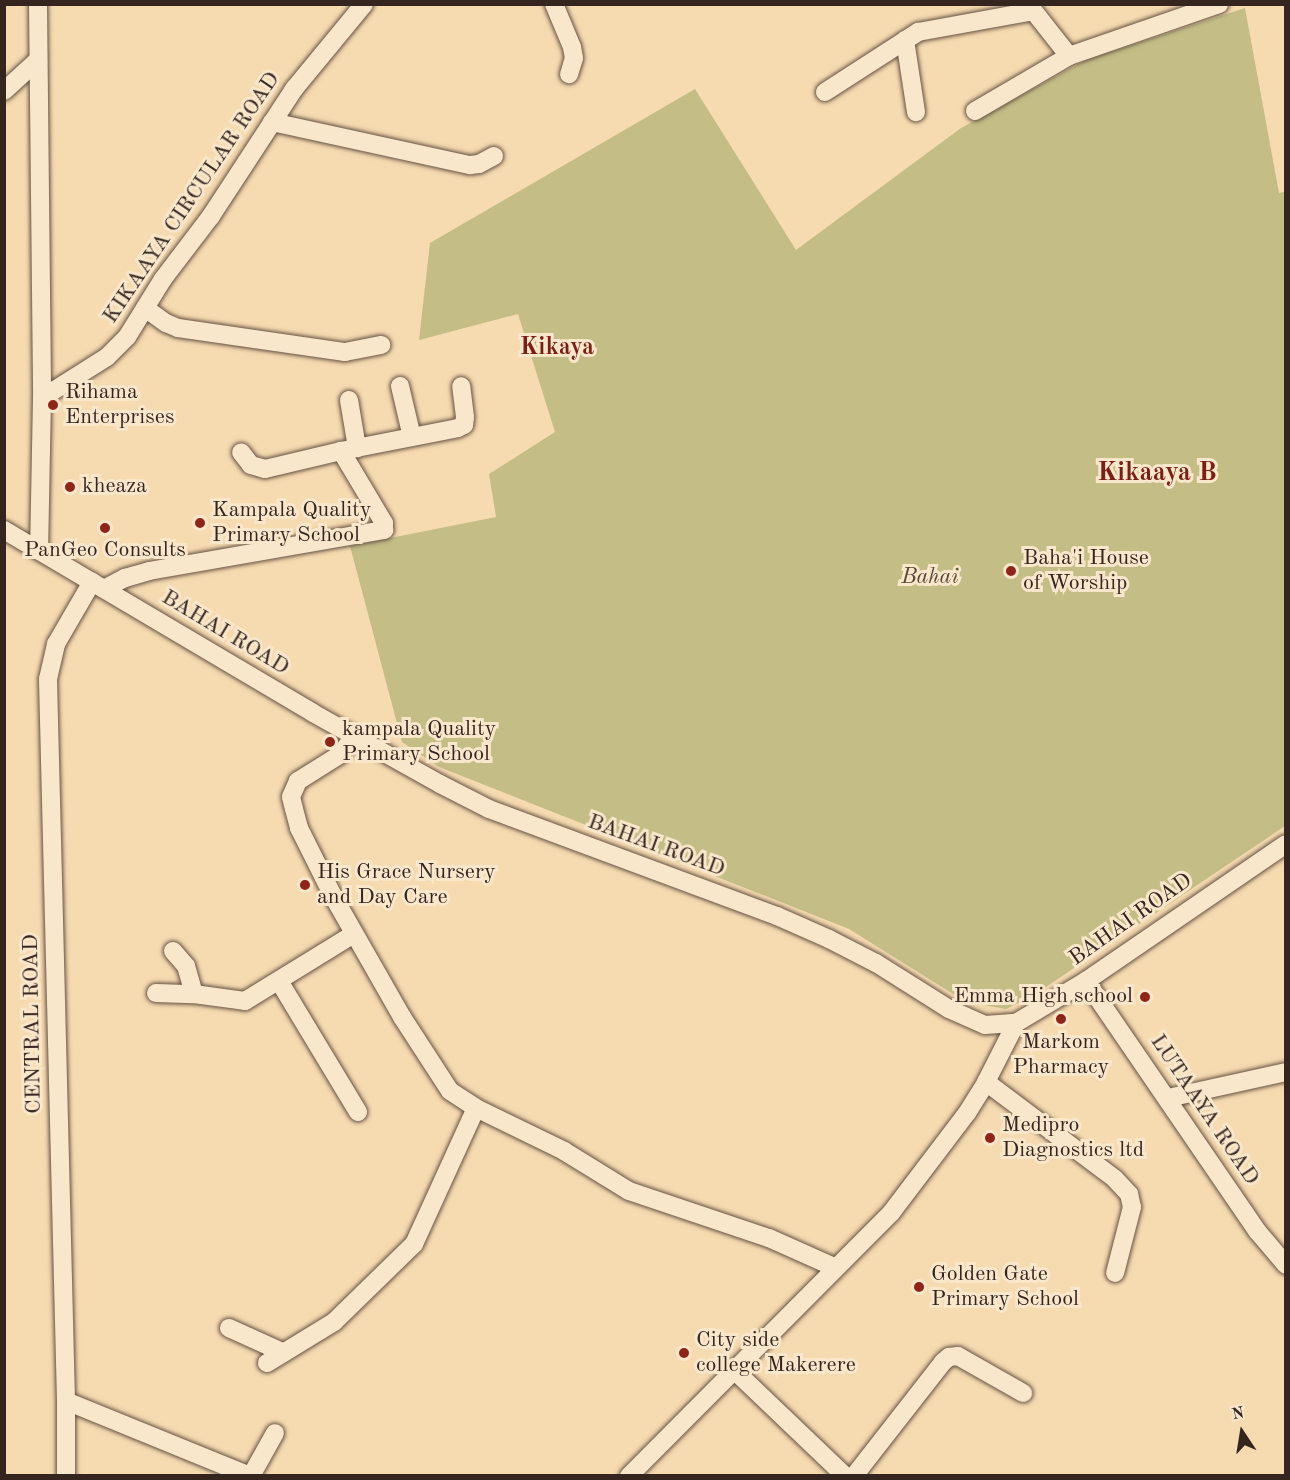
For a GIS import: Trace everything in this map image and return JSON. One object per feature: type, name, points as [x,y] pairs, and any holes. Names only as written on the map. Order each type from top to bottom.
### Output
[{"type":"street","points":[[38,4],[42,398],[39,551]]},
{"type":"street","name":"KIKAAYA CIRCULAR ROAD","points":[[42,398],[107,357],[127,337],[179,256],[211,216],[272,122],[332,40],[364,4]]},
{"type":"street","points":[[554,4],[572,47],[574,57],[569,74]]},
{"type":"street","points":[[975,111],[1069,56],[1219,4]]},
{"type":"street","points":[[825,92],[918,32],[1030,8],[1069,56]]},
{"type":"street","points":[[905,40],[916,112]]},
{"type":"street","points":[[4,92],[38,60]]},
{"type":"street","points":[[272,122],[470,165],[479,164],[494,156]]},
{"type":"street","points":[[145,308],[166,323],[178,328],[345,352],[381,345]]},
{"type":"street","points":[[400,386],[411,437]]},
{"type":"street","points":[[241,452],[251,465],[265,469],[464,425],[461,386]]},
{"type":"street","points":[[98,585],[149,571],[384,530],[384,523],[349,450],[349,400]]},
{"type":"street","name":"BAHAI ROAD","points":[[4,530],[354,736],[489,809],[777,916],[876,963],[972,1021],[996,1026],[1016,1023],[1086,981],[1286,844]]},
{"type":"street","name":"CENTRAL ROAD","points":[[66,1476],[48,679],[56,644],[98,585]]},
{"type":"street","points":[[354,736],[341,754],[298,781],[291,797],[299,828],[354,934],[450,1091],[476,1108],[564,1150],[629,1191],[769,1238],[836,1268]]},
{"type":"street","points":[[156,993],[195,994],[245,1001],[354,934]]},
{"type":"street","points":[[173,951],[186,966],[195,994]]},
{"type":"street","points":[[279,981],[358,1112]]},
{"type":"street","name":"LUTAAYA ROAD","points":[[1086,981],[1258,1232],[1286,1265]]},
{"type":"street","points":[[629,1476],[891,1213],[944,1144],[986,1082],[1016,1023]]},
{"type":"street","points":[[1168,1098],[1286,1072]]},
{"type":"street","points":[[986,1082],[1115,1179],[1130,1194],[1132,1207],[1115,1273]]},
{"type":"street","points":[[267,1363],[334,1322],[414,1244],[476,1108]]},
{"type":"street","points":[[229,1328],[284,1353]]},
{"type":"street","points":[[854,1476],[949,1357],[958,1356],[1023,1393]]},
{"type":"street","points":[[734,1369],[845,1476]]},
{"type":"street","points":[[66,1401],[251,1476],[275,1432]]},
{"type":"green space","name":"Bahai","points":[[1245,8],[1279,193],[1285,192],[1285,826],[1034,995],[1006,1009],[966,1002],[849,929],[439,767],[402,742],[350,546],[496,517],[489,474],[555,432],[518,314],[419,340],[430,243],[695,89],[796,250],[961,128],[1086,60]]},
{"type":"place","name":"Rihama Enterprises","points":[[53,405]]},
{"type":"place","name":"kheaza","points":[[70,487]]},
{"type":"place","name":"Kampala Quality Primary School","points":[[200,523]]},
{"type":"place","name":"PanGeo Consults","points":[[105,528]]},
{"type":"place","name":"Baha'i House of Worship","points":[[1011,571]]},
{"type":"place","name":"kampala Quality Primary School","points":[[330,742]]},
{"type":"place","name":"His Grace Nursery and Day Care","points":[[305,885]]},
{"type":"place","name":"Emma High school","points":[[1145,997]]},
{"type":"place","name":"Markom Pharmacy","points":[[1061,1019]]},
{"type":"place","name":"Medipro Diagnostics ltd","points":[[990,1138]]},
{"type":"place","name":"Golden Gate Primary School","points":[[919,1287]]},
{"type":"place","name":"City side college Makerere","points":[[684,1353]]},
{"type":"district","name":"Kikaya","points":[[557,349]]},
{"type":"district","name":"Kikaaya B","points":[[1157,474]]}]
